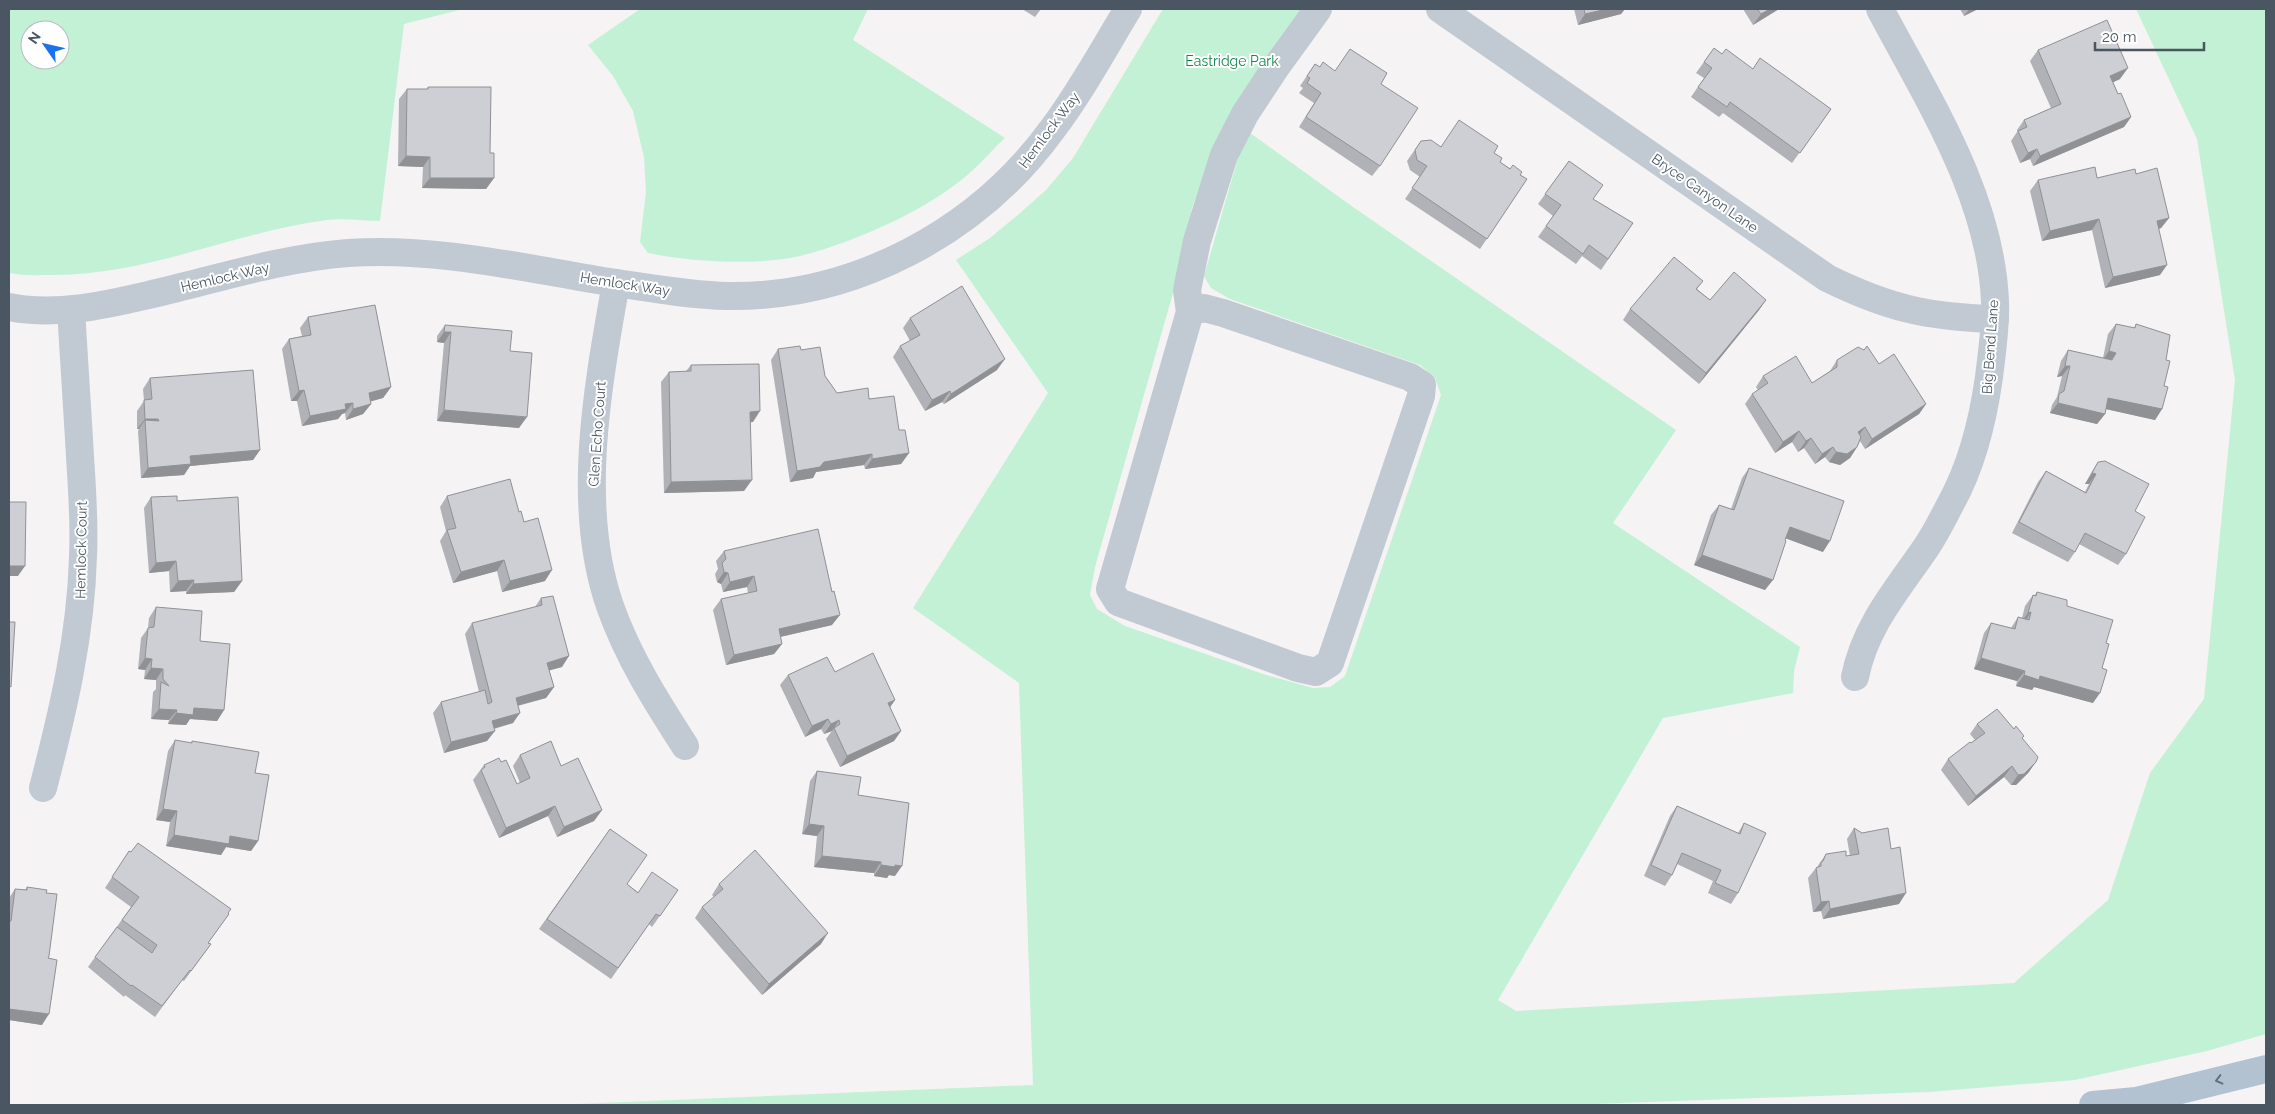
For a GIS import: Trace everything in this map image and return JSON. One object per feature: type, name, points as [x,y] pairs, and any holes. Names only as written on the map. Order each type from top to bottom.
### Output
[{"type":"main road","points":[[2093,1105],[2136,1100],[2266,1069]]},
{"type":"street","name":"Hemlock Way","points":[[9,307],[55,311],[103,306],[310,257],[349,253],[391,252],[440,255],[678,292],[728,296],[782,294],[830,283],[884,266],[928,242],[969,214],[1014,175],[1056,125],[1128,9]]},
{"type":"street","points":[[1190,312],[1204,308],[1223,312],[1410,377],[1422,385],[1421,396],[1330,663],[1316,672],[1298,668],[1118,602],[1110,588],[1190,312],[1187,290],[1197,241],[1224,154],[1250,106],[1318,9]]},
{"type":"street","name":"Bryce Canyon Lane","points":[[1440,9],[1827,278],[1865,296],[1901,308],[1950,318],[1994,319]]},
{"type":"street","name":"Big Bend Lane","points":[[1854,677],[1858,658],[1868,633],[1887,602],[1926,547],[1953,501],[1972,456],[1986,404],[1995,302],[1990,254],[1980,211],[1962,166],[1880,9]]},
{"type":"street","name":"Glen Echo Court","points":[[616,283],[602,364],[592,463],[594,525],[599,566],[609,604],[623,640],[646,686],[684,746]]},
{"type":"street","name":"Hemlock Court","points":[[43,788],[62,716],[72,664],[84,556],[83,496],[71,310]]},
{"type":"green space","points":[[9,9],[463,9],[404,24],[380,221],[333,219],[293,226],[123,268],[89,273],[20,275],[9,273]]},
{"type":"green space","points":[[640,9],[868,9],[853,40],[1005,138],[973,170],[936,198],[868,233],[822,250],[783,259],[744,262],[704,261],[648,253],[640,242],[646,192],[644,157],[633,111],[613,76],[588,45]]},
{"type":"green space","name":"Eastridge Park","points":[[1163,9],[1331,9],[1246,130],[1353,207],[1676,430],[1613,523],[1800,647],[1794,671],[1793,693],[1663,718],[1498,1000],[1516,1011],[2014,983],[2108,900],[2150,773],[2204,699],[2235,380],[2197,139],[2136,9],[2266,9],[2266,1034],[2207,1051],[2075,1080],[1929,1092],[1566,1105],[552,1105],[1033,1085],[1019,683],[913,608],[1048,393],[956,260],[990,238],[1019,214],[1046,190],[1073,158]],"holes":[[[1246,130],[1204,276],[1211,288],[1230,299],[1420,365],[1435,378],[1441,395],[1345,676],[1330,687],[1313,688],[1266,675],[1125,626],[1097,609],[1090,595],[1095,567],[1183,258],[1192,208],[1209,162]]]},
{"type":"building","points":[[1584,9],[1607,9],[1585,14]]},
{"type":"building","points":[[1757,9],[1770,9],[1761,14]]},
{"type":"building","points":[[2107,20],[2128,68],[2110,76],[2118,94],[2121,93],[2131,117],[2040,156],[2037,149],[2028,153],[2018,131],[2027,127],[2024,120],[2061,104],[2038,50]]},
{"type":"building","points":[[1714,48],[1722,54],[1726,49],[1753,69],[1760,58],[1831,109],[1800,153],[1730,102],[1727,107],[1698,87],[1712,68],[1704,62]]},
{"type":"building","points":[[1350,49],[1387,73],[1381,84],[1418,108],[1380,166],[1306,117],[1321,93],[1307,83],[1310,78],[1307,76],[1315,64],[1320,67],[1323,62],[1335,71]]},
{"type":"building","points":[[428,87],[491,87],[490,153],[494,153],[494,178],[430,178],[430,157],[406,156],[407,89],[428,89]]},
{"type":"building","points":[[1459,120],[1498,146],[1494,153],[1502,158],[1500,162],[1510,169],[1513,165],[1522,172],[1520,175],[1527,179],[1487,239],[1412,188],[1427,166],[1417,160],[1415,150],[1421,141],[1431,140],[1441,147]]},
{"type":"building","points":[[1569,161],[1603,185],[1593,199],[1633,223],[1608,259],[1589,245],[1583,254],[1546,226],[1561,205],[1545,194]]},
{"type":"building","points":[[2095,167],[2097,178],[2135,169],[2136,174],[2157,168],[2169,218],[2157,221],[2167,265],[2113,277],[2099,219],[2050,231],[2038,180]]},
{"type":"building","points":[[1674,257],[1703,281],[1696,289],[1710,300],[1734,272],[1766,300],[1706,373],[1630,309]]},
{"type":"building","points":[[962,286],[1005,359],[951,394],[950,391],[932,400],[900,346],[920,335],[910,318]]},
{"type":"building","points":[[375,305],[391,387],[369,393],[371,404],[353,409],[353,403],[345,404],[346,409],[310,416],[304,390],[299,391],[289,339],[311,335],[308,317]]},
{"type":"building","points":[[2116,324],[2135,328],[2136,324],[2170,335],[2166,360],[2170,361],[2164,386],[2168,387],[2162,409],[2108,398],[2105,414],[2058,403],[2059,394],[2064,391],[2070,366],[2065,366],[2068,350],[2112,360],[2116,353],[2109,351]]},
{"type":"building","points":[[445,325],[512,331],[510,351],[532,353],[527,417],[444,410],[451,332],[444,332]]},
{"type":"building","points":[[800,346],[801,350],[820,347],[825,376],[837,393],[868,388],[869,399],[894,396],[899,430],[905,430],[909,453],[872,459],[872,454],[824,462],[820,467],[797,471],[778,349]]},
{"type":"building","points":[[1867,346],[1879,364],[1894,354],[1926,404],[1872,439],[1865,427],[1858,432],[1861,437],[1857,447],[1847,454],[1836,452],[1833,447],[1822,454],[1811,438],[1806,441],[1799,431],[1783,442],[1752,394],[1768,383],[1763,376],[1796,356],[1812,383],[1837,367],[1837,360],[1858,347],[1864,350]]},
{"type":"building","points":[[759,364],[760,411],[750,412],[752,480],[671,482],[669,372],[691,371],[691,365]]},
{"type":"building","points":[[253,370],[260,450],[190,456],[191,464],[148,468],[145,420],[159,421],[158,419],[145,419],[144,400],[152,399],[150,378]]},
{"type":"building","points":[[2105,461],[2149,484],[2135,511],[2145,517],[2126,554],[2085,533],[2075,552],[2019,522],[2046,471],[2086,493],[2096,474],[2092,473],[2098,462]]},
{"type":"building","points":[[1749,468],[1844,501],[1830,541],[1790,527],[1773,580],[1702,555],[1719,505],[1734,510]]},
{"type":"building","points":[[510,479],[519,512],[521,511],[524,522],[538,518],[552,570],[510,581],[504,560],[461,572],[447,530],[456,528],[447,496]]},
{"type":"building","points":[[177,496],[177,501],[238,497],[242,581],[193,584],[194,580],[178,581],[176,561],[156,563],[151,497]]},
{"type":"building","points":[[9,502],[26,502],[25,566],[9,566]]},
{"type":"building","points":[[818,529],[832,592],[834,591],[840,615],[779,629],[782,644],[734,655],[721,599],[757,591],[754,576],[730,582],[728,573],[724,572],[722,563],[726,559],[724,551]]},
{"type":"building","points":[[2037,592],[2067,600],[2067,606],[2113,620],[2106,643],[2109,644],[2102,668],[2107,670],[2100,693],[2040,676],[2039,680],[2024,675],[2025,671],[1981,658],[1991,623],[2015,629],[2018,617],[2029,620],[2031,612],[2028,613],[2033,595],[2036,596]]},
{"type":"building","points":[[553,596],[569,656],[547,663],[554,687],[516,698],[520,713],[492,721],[495,731],[451,742],[441,702],[485,690],[488,704],[492,702],[472,623],[542,605],[541,598]]},
{"type":"building","points":[[156,607],[202,611],[200,641],[230,644],[224,710],[194,708],[193,715],[176,713],[177,710],[159,709],[161,682],[169,686],[163,679],[163,669],[151,668],[152,659],[145,658],[148,628],[154,627]]},
{"type":"building","points":[[9,622],[15,622],[11,687],[9,686]]},
{"type":"building","points":[[873,653],[895,700],[888,703],[901,731],[847,756],[834,728],[840,724],[839,720],[831,724],[828,719],[812,726],[788,675],[827,657],[835,672]]},
{"type":"building","points":[[1997,709],[2014,729],[2016,726],[2024,736],[2022,738],[2038,757],[2036,762],[2024,774],[2018,775],[2012,766],[1976,796],[1948,759],[1985,733],[1977,724]]},
{"type":"building","points":[[175,740],[259,752],[255,773],[269,775],[258,841],[230,836],[229,844],[174,835],[177,811],[163,809]]},
{"type":"building","points":[[551,741],[561,766],[578,758],[602,810],[564,827],[555,806],[506,828],[481,770],[485,767],[484,765],[499,758],[501,762],[506,760],[517,784],[530,778],[520,755]]},
{"type":"building","points":[[817,771],[861,777],[858,795],[909,803],[902,866],[895,865],[895,867],[881,865],[881,862],[822,856],[824,826],[809,824]]},
{"type":"building","points":[[1677,806],[1740,834],[1744,823],[1766,833],[1738,893],[1715,883],[1721,870],[1682,853],[1672,875],[1651,865]]},
{"type":"building","points":[[1854,828],[1862,833],[1888,828],[1891,849],[1900,847],[1906,893],[1830,909],[1829,901],[1821,902],[1816,868],[1821,866],[1821,862],[1826,854],[1846,851],[1846,856],[1859,854]]},
{"type":"building","points":[[610,829],[647,855],[627,884],[638,893],[652,872],[678,890],[660,916],[656,914],[618,968],[547,919]]},
{"type":"building","points":[[138,843],[231,909],[208,943],[211,944],[162,1006],[131,986],[95,957],[117,927],[152,953],[157,945],[122,920],[139,897],[112,877],[129,851],[131,852]]},
{"type":"building","points":[[755,850],[828,933],[769,984],[702,907],[723,889],[719,884]]},
{"type":"building","points":[[27,887],[47,890],[46,893],[57,894],[48,958],[57,960],[49,1014],[9,1009],[9,921],[11,921],[15,889],[27,890]]}]
